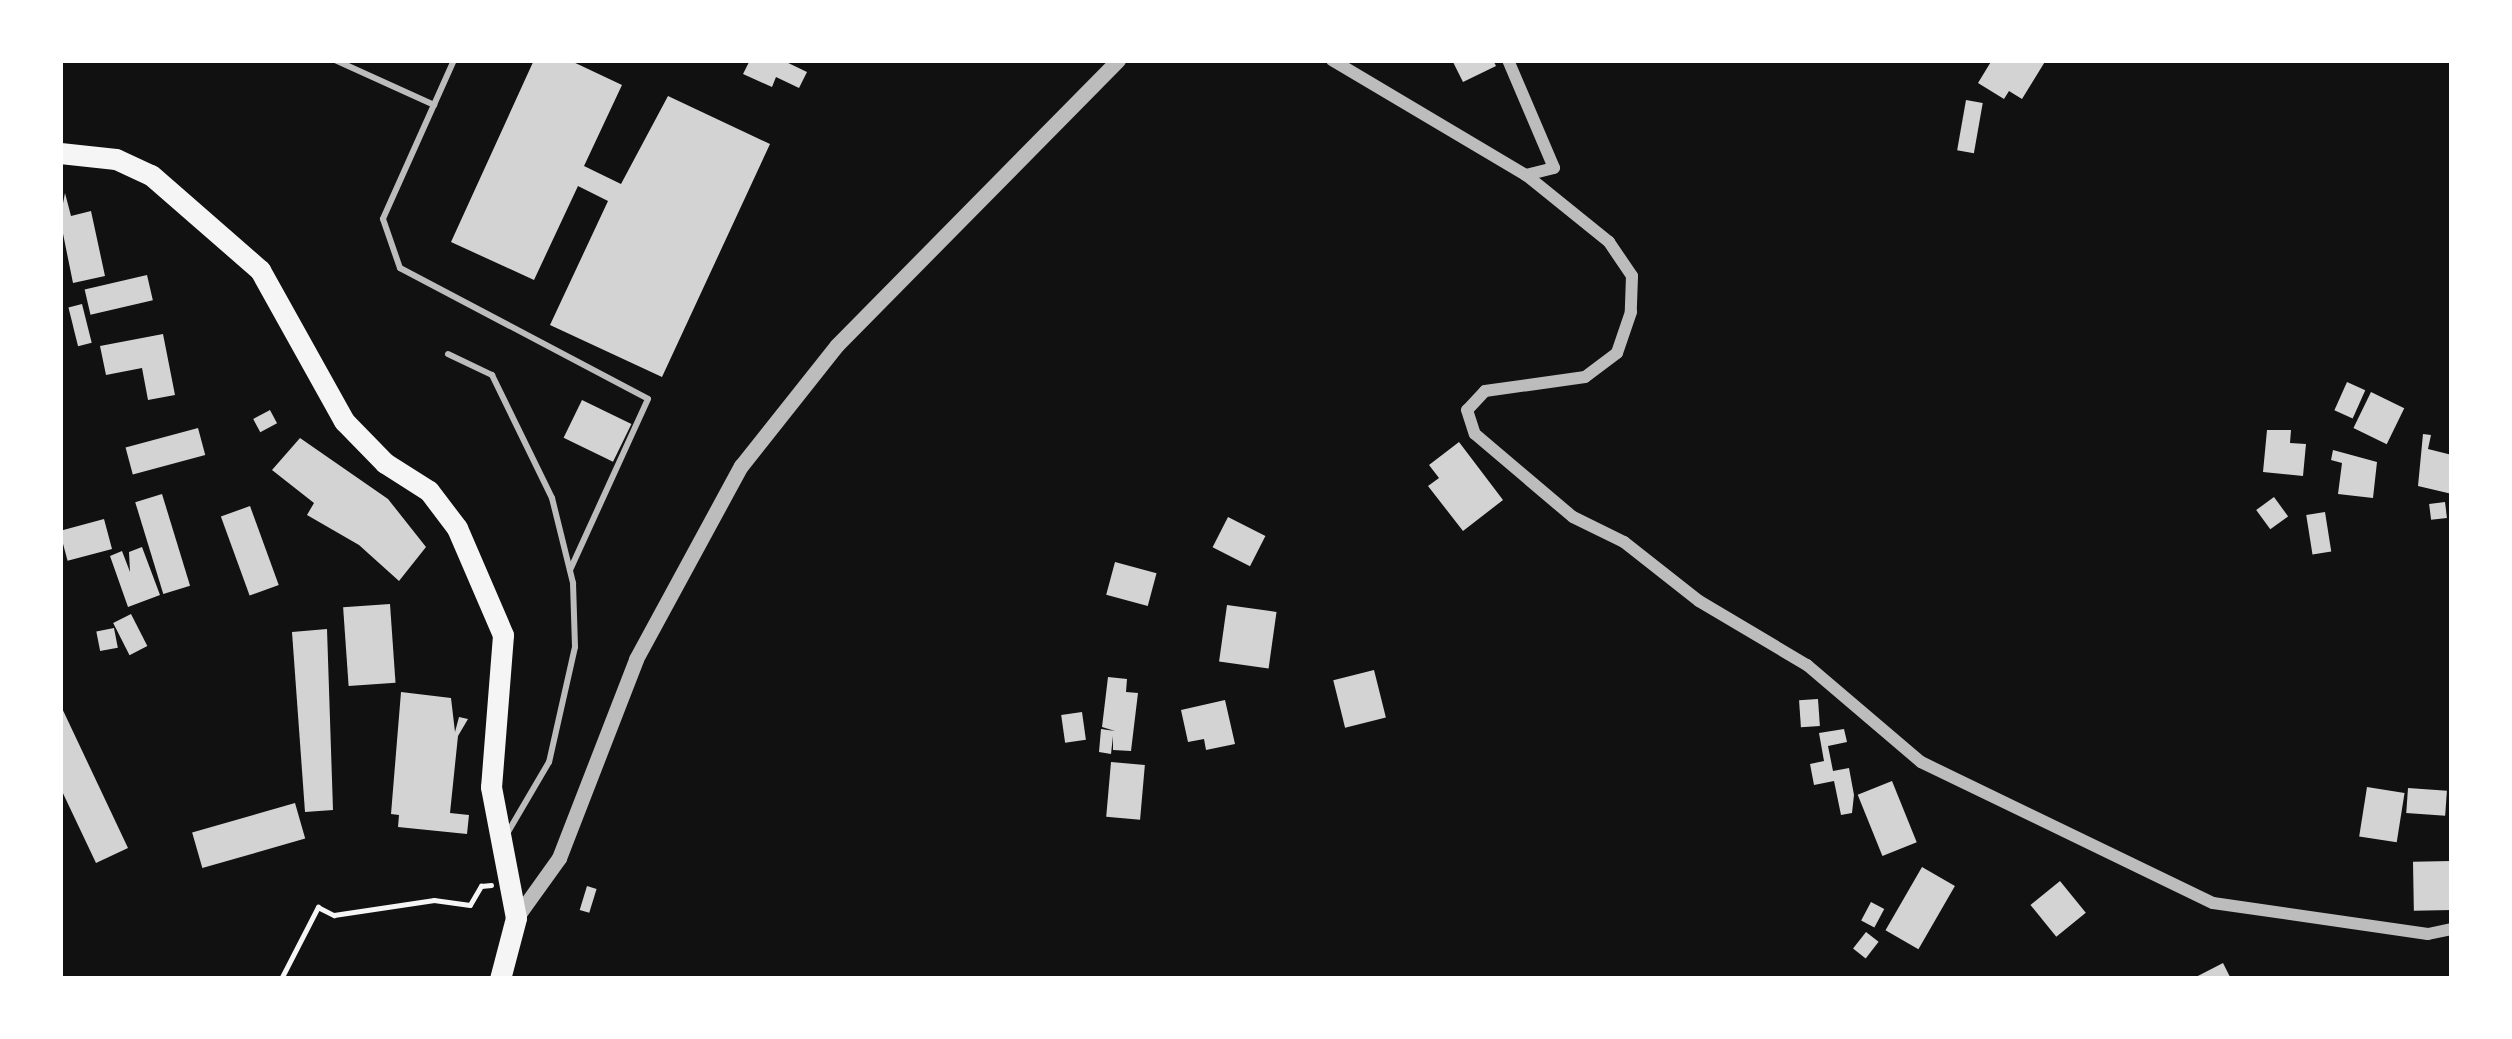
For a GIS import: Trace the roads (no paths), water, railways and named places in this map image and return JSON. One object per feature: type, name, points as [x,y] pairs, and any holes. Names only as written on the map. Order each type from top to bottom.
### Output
[{"type":"main road","points":[[60,153],[116,159],[152,175],[260,270],[344,421],[385,463],[429,491],[457,528],[503,635],[491,787],[514,885],[516,918],[500,979]]},
{"type":"street","points":[[516,918],[559,858],[636,659],[741,466],[837,345],[1118,60]]},
{"type":"street","points":[[1332,60],[1526,175],[1609,242],[1632,276],[1631,312],[1617,352],[1586,377],[1485,391],[1467,410],[1475,434],[1573,518],[1624,542],[1699,601],[1807,665],[1921,762],[2192,894],[2428,934],[2452,929]]},
{"type":"street","points":[[1508,60],[1554,168],[1526,175]]},
{"type":"lane","points":[[335,60],[434,105]]},
{"type":"lane","points":[[454,60],[383,219],[400,268],[648,399],[570,570]]},
{"type":"lane","points":[[448,354],[492,375],[553,498],[570,570],[575,646],[549,762],[503,840]]}]
